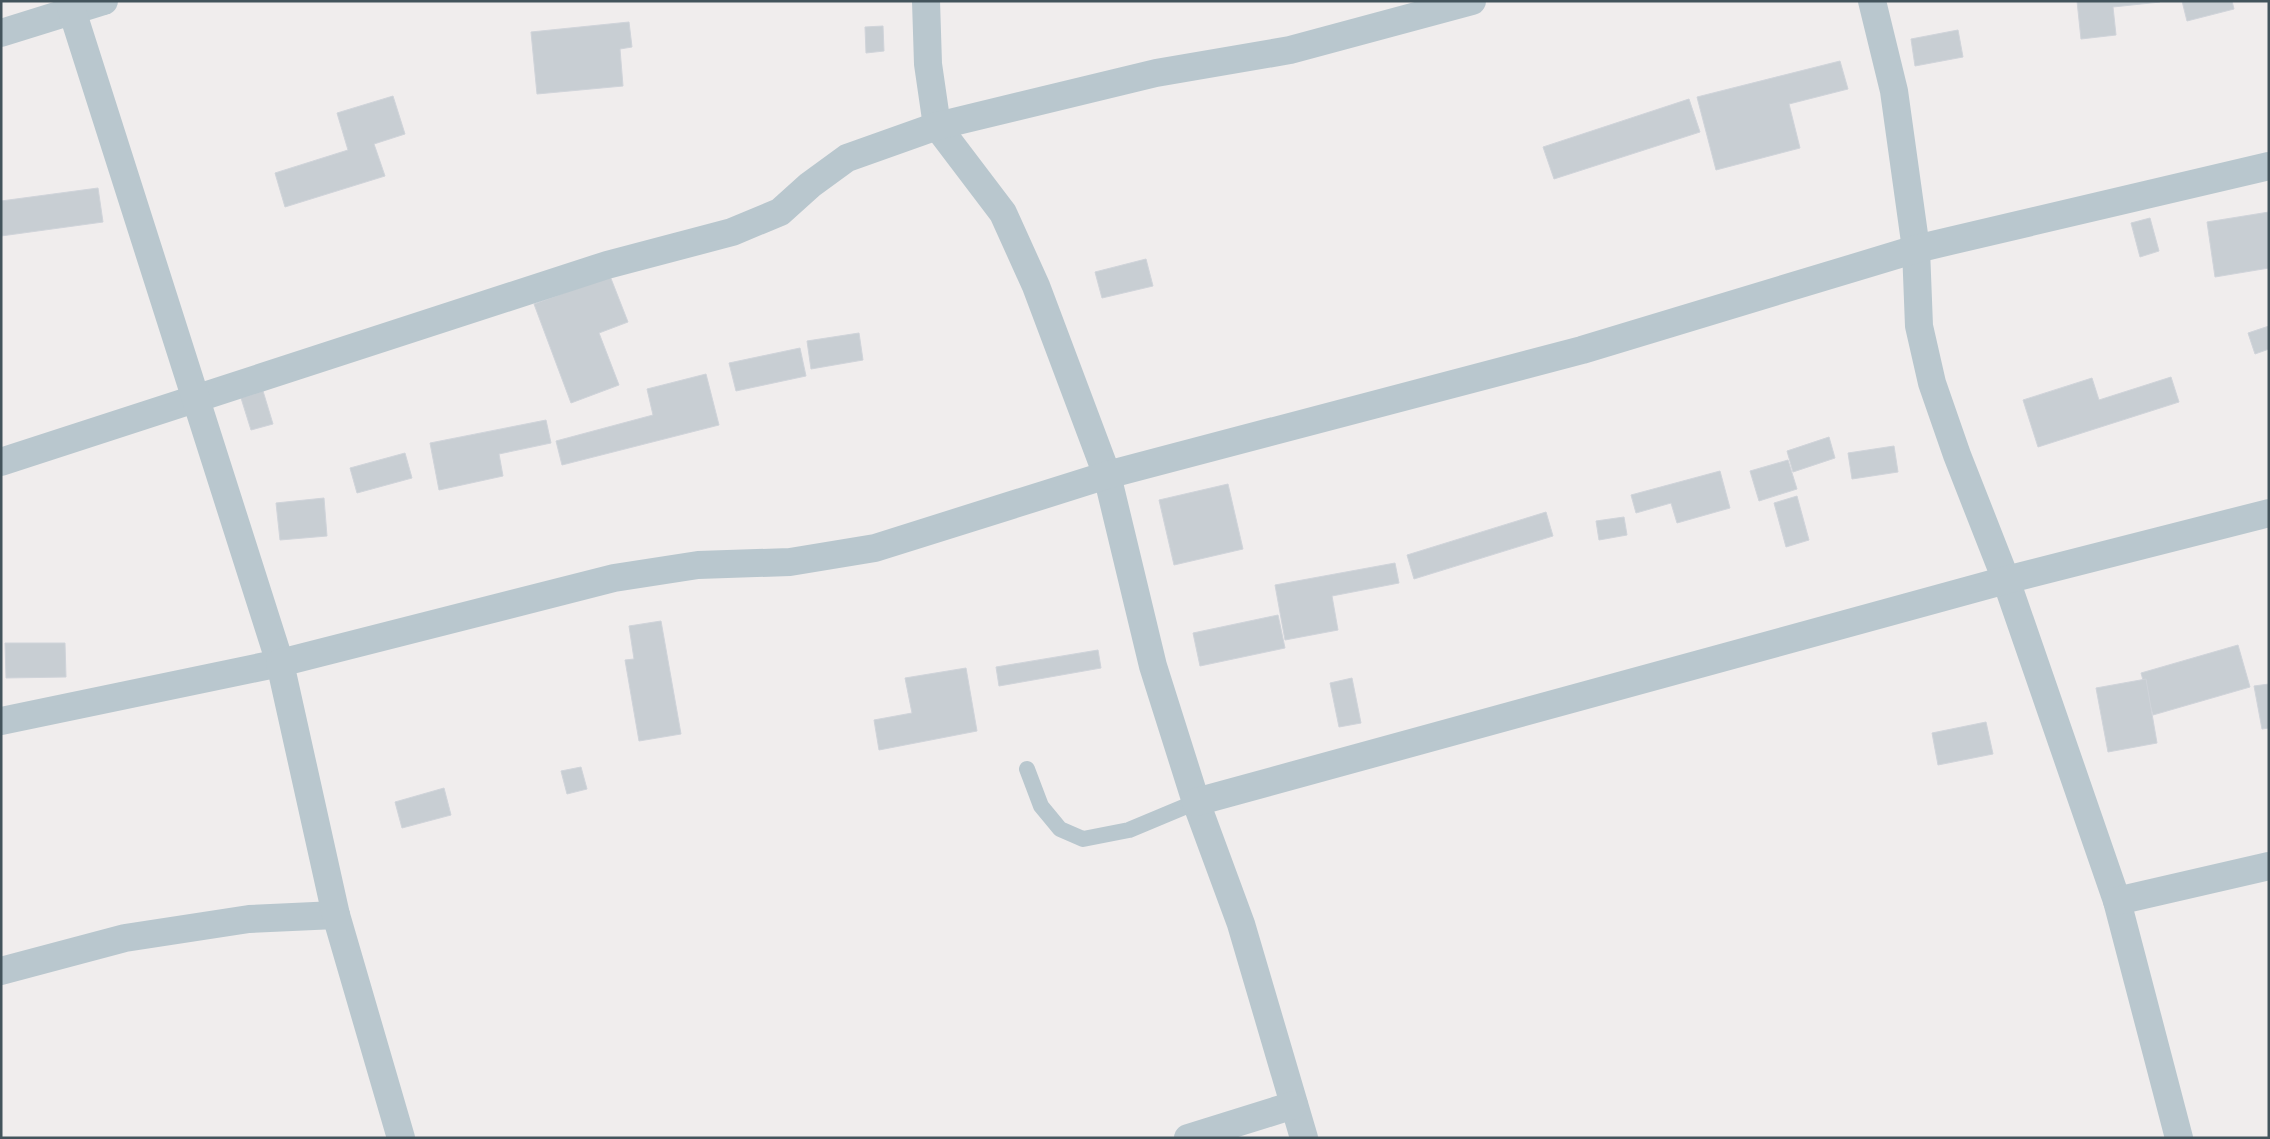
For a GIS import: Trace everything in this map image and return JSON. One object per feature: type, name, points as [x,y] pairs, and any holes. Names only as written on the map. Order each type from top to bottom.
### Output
[{"type":"street","points":[[1,34],[70,6],[104,1]]},
{"type":"street","points":[[926,1],[928,64],[937,126],[1003,213],[1036,286],[1107,475],[1153,666],[1196,802],[1241,924],[1304,1138]]},
{"type":"street","points":[[1,462],[195,397],[607,265],[732,232],[780,212],[810,185],[847,158],[937,126],[1156,73],[1290,50],[1472,1]]},
{"type":"street","points":[[1872,1],[1894,91],[1916,249],[1919,326],[1932,383],[1956,455],[2006,580],[2117,900],[2179,1138]]},
{"type":"street","points":[[70,6],[280,663],[336,915],[402,1138]]},
{"type":"street","points":[[1,721],[280,663],[614,578],[698,565],[790,562],[875,548],[1107,475],[1582,350],[1916,249],[2269,166]]},
{"type":"street","points":[[1196,802],[2006,580],[2269,513]]},
{"type":"street","points":[[2117,900],[2269,866]]},
{"type":"street","points":[[1,971],[124,938],[249,919],[336,915]]},
{"type":"street","points":[[1188,1138],[1294,1105]]},
{"type":"lane","points":[[1027,769],[1041,806],[1060,829],[1083,840],[1129,830],[1196,802]]},
{"type":"building","points":[[2077,1],[2160,2],[2113,7],[2116,35],[2081,39]]},
{"type":"building","points":[[2182,1],[2232,1],[2234,9],[2187,21]]},
{"type":"building","points":[[629,22],[632,47],[620,49],[623,86],[537,94],[531,32]]},
{"type":"building","points":[[883,26],[884,51],[866,53],[865,27]]},
{"type":"building","points":[[1958,30],[1963,57],[1915,66],[1911,39]]},
{"type":"building","points":[[1840,61],[1848,89],[1789,104],[1800,148],[1716,170],[1697,97]]},
{"type":"building","points":[[393,96],[405,134],[374,144],[385,176],[285,207],[275,173],[348,150],[337,113]]},
{"type":"building","points":[[1689,99],[1700,132],[1554,179],[1543,147]]},
{"type":"building","points":[[98,188],[103,222],[1,236],[1,201]]},
{"type":"building","points":[[2269,212],[2269,268],[2215,277],[2207,222]]},
{"type":"building","points":[[2150,218],[2159,251],[2140,257],[2131,223]]},
{"type":"building","points":[[1146,259],[1153,286],[1102,298],[1095,272]]},
{"type":"building","points":[[610,276],[628,322],[599,333],[619,385],[571,403],[534,304]]},
{"type":"building","points":[[2269,326],[2269,349],[2255,354],[2248,333]]},
{"type":"building","points":[[859,333],[863,360],[811,369],[807,341]]},
{"type":"building","points":[[800,348],[806,376],[736,391],[729,363]]},
{"type":"building","points":[[706,374],[719,425],[562,465],[556,441],[653,415],[647,389]]},
{"type":"building","points":[[2171,377],[2179,402],[2038,447],[2023,400],[2092,378],[2099,400]]},
{"type":"building","points":[[263,391],[273,424],[251,430],[241,398]]},
{"type":"building","points":[[546,420],[551,443],[499,454],[503,476],[439,490],[430,443]]},
{"type":"building","points":[[1829,437],[1835,458],[1793,472],[1787,451]]},
{"type":"building","points":[[1894,446],[1898,472],[1852,479],[1848,453]]},
{"type":"building","points":[[405,453],[412,478],[357,493],[350,468]]},
{"type":"building","points":[[1788,460],[1797,489],[1759,501],[1750,471]]},
{"type":"building","points":[[1720,471],[1730,508],[1677,523],[1671,503],[1636,513],[1631,495]]},
{"type":"building","points":[[1228,484],[1243,549],[1174,565],[1159,500]]},
{"type":"building","points":[[1797,496],[1809,540],[1786,547],[1774,503]]},
{"type":"building","points":[[324,498],[327,536],[280,540],[276,503]]},
{"type":"building","points":[[1546,512],[1553,536],[1414,579],[1407,555]]},
{"type":"building","points":[[1624,517],[1627,535],[1599,540],[1596,521]]},
{"type":"building","points":[[1395,563],[1399,583],[1332,596],[1338,630],[1285,640],[1275,585]]},
{"type":"building","points":[[1278,615],[1285,648],[1200,666],[1193,633]]},
{"type":"building","points":[[661,621],[681,734],[639,741],[625,660],[634,659],[629,626]]},
{"type":"building","points":[[5,643],[65,643],[66,677],[6,678]]},
{"type":"building","points":[[2238,645],[2250,687],[2153,715],[2141,673]]},
{"type":"building","points":[[1098,650],[1101,668],[999,686],[996,667]]},
{"type":"building","points":[[966,668],[977,731],[879,750],[874,720],[912,713],[905,678]]},
{"type":"building","points":[[1352,678],[1361,723],[1339,727],[1330,683]]},
{"type":"building","points":[[2146,679],[2157,743],[2108,752],[2096,688]]},
{"type":"building","points":[[2269,684],[2269,728],[2262,729],[2254,686]]},
{"type":"building","points":[[1986,722],[1993,754],[1938,765],[1932,733]]},
{"type":"building","points":[[581,767],[587,789],[567,794],[561,771]]},
{"type":"building","points":[[444,788],[451,815],[402,828],[395,802]]}]
